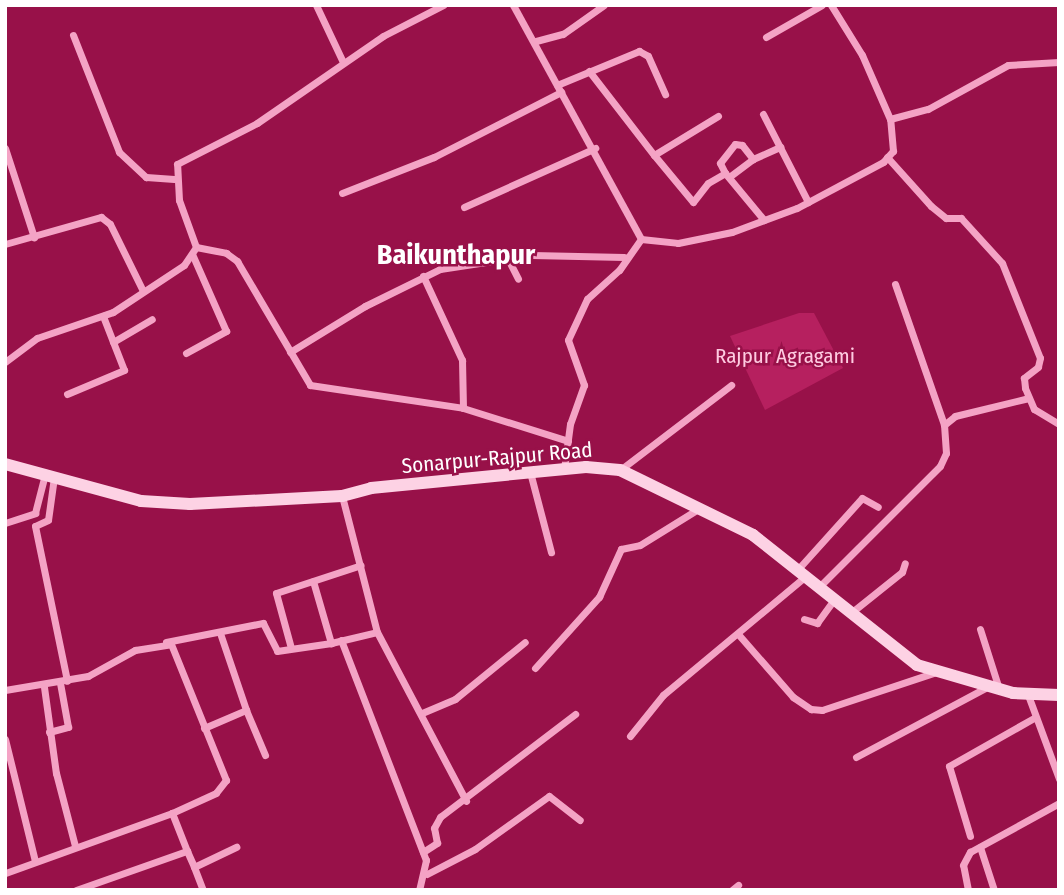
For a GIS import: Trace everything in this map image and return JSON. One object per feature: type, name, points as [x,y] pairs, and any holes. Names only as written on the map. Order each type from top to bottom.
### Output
[{"type":"main road","name":"Sonarpur-Rajpur Road","points":[[5,464],[141,500],[342,496],[371,488],[564,468],[620,470],[753,535],[836,597],[893,650],[937,672],[1028,695],[1059,695]]},
{"type":"street","points":[[316,5],[343,62]]},
{"type":"street","points":[[186,353],[226,331],[194,250],[174,179],[177,164],[257,123],[293,94],[330,77],[343,62],[443,5]]},
{"type":"street","points":[[513,5],[595,148],[641,239]]},
{"type":"street","points":[[536,41],[563,34],[604,5]]},
{"type":"street","points":[[766,37],[822,5]]},
{"type":"street","points":[[641,239],[678,243],[764,220],[808,202],[893,151],[890,119],[862,55],[831,5]]},
{"type":"street","points":[[73,35],[119,152],[146,177],[174,179]]},
{"type":"street","points":[[342,193],[434,157],[589,71],[643,51],[665,94]]},
{"type":"street","points":[[890,119],[928,109],[1007,65],[1059,62]]},
{"type":"street","points":[[589,71],[693,202],[708,183],[779,148]]},
{"type":"street","points":[[763,114],[808,202]]},
{"type":"street","points":[[654,155],[718,116]]},
{"type":"street","points":[[753,159],[735,144],[720,163],[764,220]]},
{"type":"street","points":[[5,148],[34,237]]},
{"type":"street","points":[[464,206],[595,148]]},
{"type":"street","points":[[887,157],[931,206],[972,227],[1002,263],[1040,358],[1038,367],[1024,378],[1029,398],[1043,418],[1059,424]]},
{"type":"street","points":[[5,244],[101,217],[113,229],[143,291]]},
{"type":"street","points":[[564,468],[568,441],[584,385],[568,340],[587,299],[619,270],[624,257],[641,239]]},
{"type":"street","points":[[5,362],[37,338],[103,316],[143,291],[194,250],[226,253],[237,261],[310,385],[463,408],[568,441]]},
{"type":"street","points":[[290,352],[423,276],[458,265],[508,259],[624,257]]},
{"type":"street","points":[[508,259],[518,279]]},
{"type":"street","points":[[423,276],[462,360],[463,408]]},
{"type":"street","points":[[821,585],[940,466],[946,453],[944,425],[895,284]]},
{"type":"street","points":[[67,394],[122,374],[103,316]]},
{"type":"street","points":[[113,342],[152,319]]},
{"type":"street","points":[[620,470],[731,385]]},
{"type":"street","points":[[944,425],[956,416],[1029,398]]},
{"type":"street","points":[[530,472],[551,552]]},
{"type":"street","points":[[5,523],[35,513],[50,475]]},
{"type":"street","points":[[48,733],[68,727],[64,682],[34,526],[48,520],[50,475]]},
{"type":"street","points":[[342,496],[377,632],[466,801]]},
{"type":"street","points":[[630,736],[663,695],[738,634],[803,571],[862,498],[878,507]]},
{"type":"street","points":[[535,667],[599,597],[621,549],[640,545],[698,508]]},
{"type":"street","points":[[852,612],[902,572],[905,563]]},
{"type":"street","points":[[291,648],[276,593],[361,565]]},
{"type":"street","points":[[313,581],[331,643]]},
{"type":"street","points":[[804,619],[817,623],[836,597]]},
{"type":"street","points":[[5,690],[44,687],[64,682],[164,643],[264,623],[277,651],[331,643],[377,632]]},
{"type":"street","points":[[856,757],[995,687],[979,629]]},
{"type":"street","points":[[220,633],[246,710],[265,755]]},
{"type":"street","points":[[738,634],[793,697],[811,709],[822,710],[937,672]]},
{"type":"street","points":[[341,640],[423,852],[427,874]]},
{"type":"street","points":[[422,713],[455,699],[525,642]]},
{"type":"street","points":[[5,873],[172,813],[223,787],[226,780],[177,653],[164,643]]},
{"type":"street","points":[[44,687],[48,733],[75,846]]},
{"type":"street","points":[[1028,695],[1034,718],[1059,779]]},
{"type":"street","points":[[204,728],[246,710]]},
{"type":"street","points":[[423,852],[436,843],[434,828],[440,817],[466,801],[575,713]]},
{"type":"street","points":[[971,836],[949,766],[1034,718]]},
{"type":"street","points":[[5,739],[35,861]]},
{"type":"street","points":[[419,890],[427,874],[475,849],[550,796],[580,820]]},
{"type":"street","points":[[968,890],[963,865],[980,847],[1059,803]]},
{"type":"street","points":[[172,813],[203,890]]},
{"type":"street","points":[[194,867],[236,847]]},
{"type":"street","points":[[980,847],[994,890]]},
{"type":"street","points":[[75,890],[187,851]]},
{"type":"green space","name":"Rajpur Agragami","points":[[799,313],[814,313],[843,368],[765,410],[730,336]]},
{"type":"district","name":"Baikunthapur","points":[[456,255]]}]
